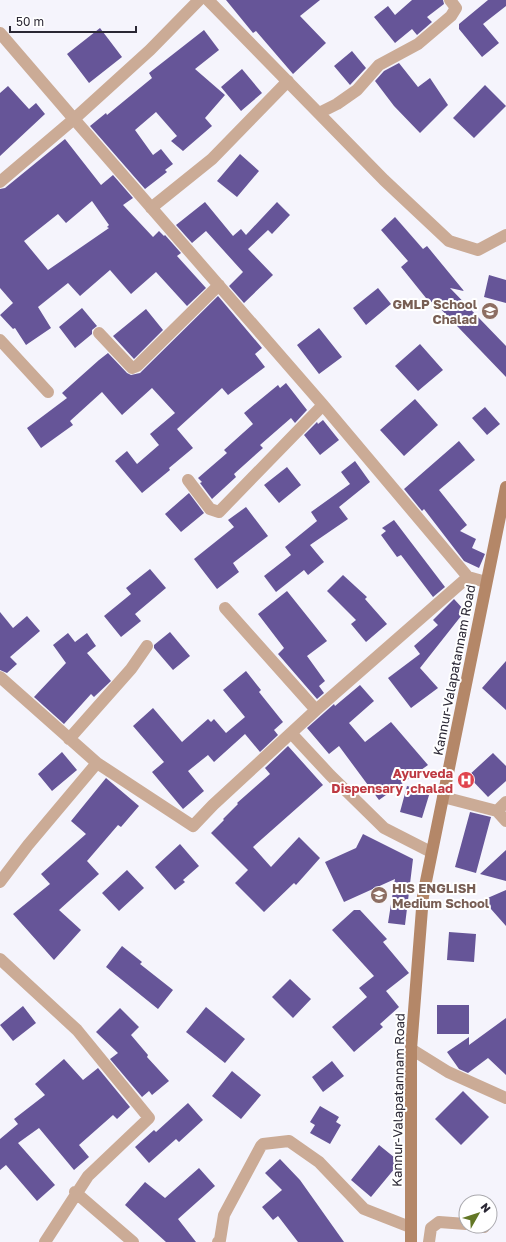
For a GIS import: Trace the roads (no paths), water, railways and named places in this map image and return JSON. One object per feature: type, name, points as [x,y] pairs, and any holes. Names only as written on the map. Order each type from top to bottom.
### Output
[{"type":"main road","name":"Kannur-Valapatannam Road","points":[[411,1242],[411,1049],[423,896],[506,487]]},
{"type":"street","points":[[0,182],[74,119],[150,50],[199,0]]},
{"type":"street","points":[[208,0],[384,180],[449,241],[478,250],[506,235]]},
{"type":"street","points":[[319,113],[337,104],[357,90],[379,65],[424,39],[450,16],[456,8],[450,0]]},
{"type":"street","points":[[0,33],[323,405],[468,577],[486,582]]},
{"type":"street","points":[[151,208],[212,159],[288,81]]},
{"type":"street","points":[[99,333],[132,368],[137,366],[219,285]]},
{"type":"street","points":[[0,340],[48,392]]},
{"type":"street","points":[[188,480],[210,509],[219,512],[323,405]]},
{"type":"street","points":[[0,677],[97,763],[193,826],[213,805],[316,710],[468,577]]},
{"type":"street","points":[[225,608],[316,710]]},
{"type":"street","points":[[70,739],[131,669],[147,646]]},
{"type":"street","points":[[292,733],[330,775],[384,828],[431,852]]},
{"type":"street","points":[[0,882],[28,845],[97,763]]},
{"type":"street","points":[[443,796],[497,811],[506,821]]},
{"type":"street","points":[[497,811],[506,802]]},
{"type":"street","points":[[0,960],[78,1030],[149,1118],[88,1176],[76,1192],[45,1242]]},
{"type":"street","points":[[411,1049],[448,1072],[506,1098]]},
{"type":"street","points":[[220,1241],[224,1215],[240,1182],[251,1167],[261,1146],[263,1144],[289,1141],[319,1162],[364,1209],[410,1228]]},
{"type":"street","points":[[76,1192],[133,1242]]},
{"type":"street","points":[[429,1242],[431,1228],[439,1222],[458,1223]]},
{"type":"place","name":"GMLP School Chalad","points":[[490,311]]},
{"type":"place","name":"Ayurveda Dispensary ,chalad","points":[[466,780]]},
{"type":"place","name":"HIS ENGLISH Medium School","points":[[379,895]]}]
